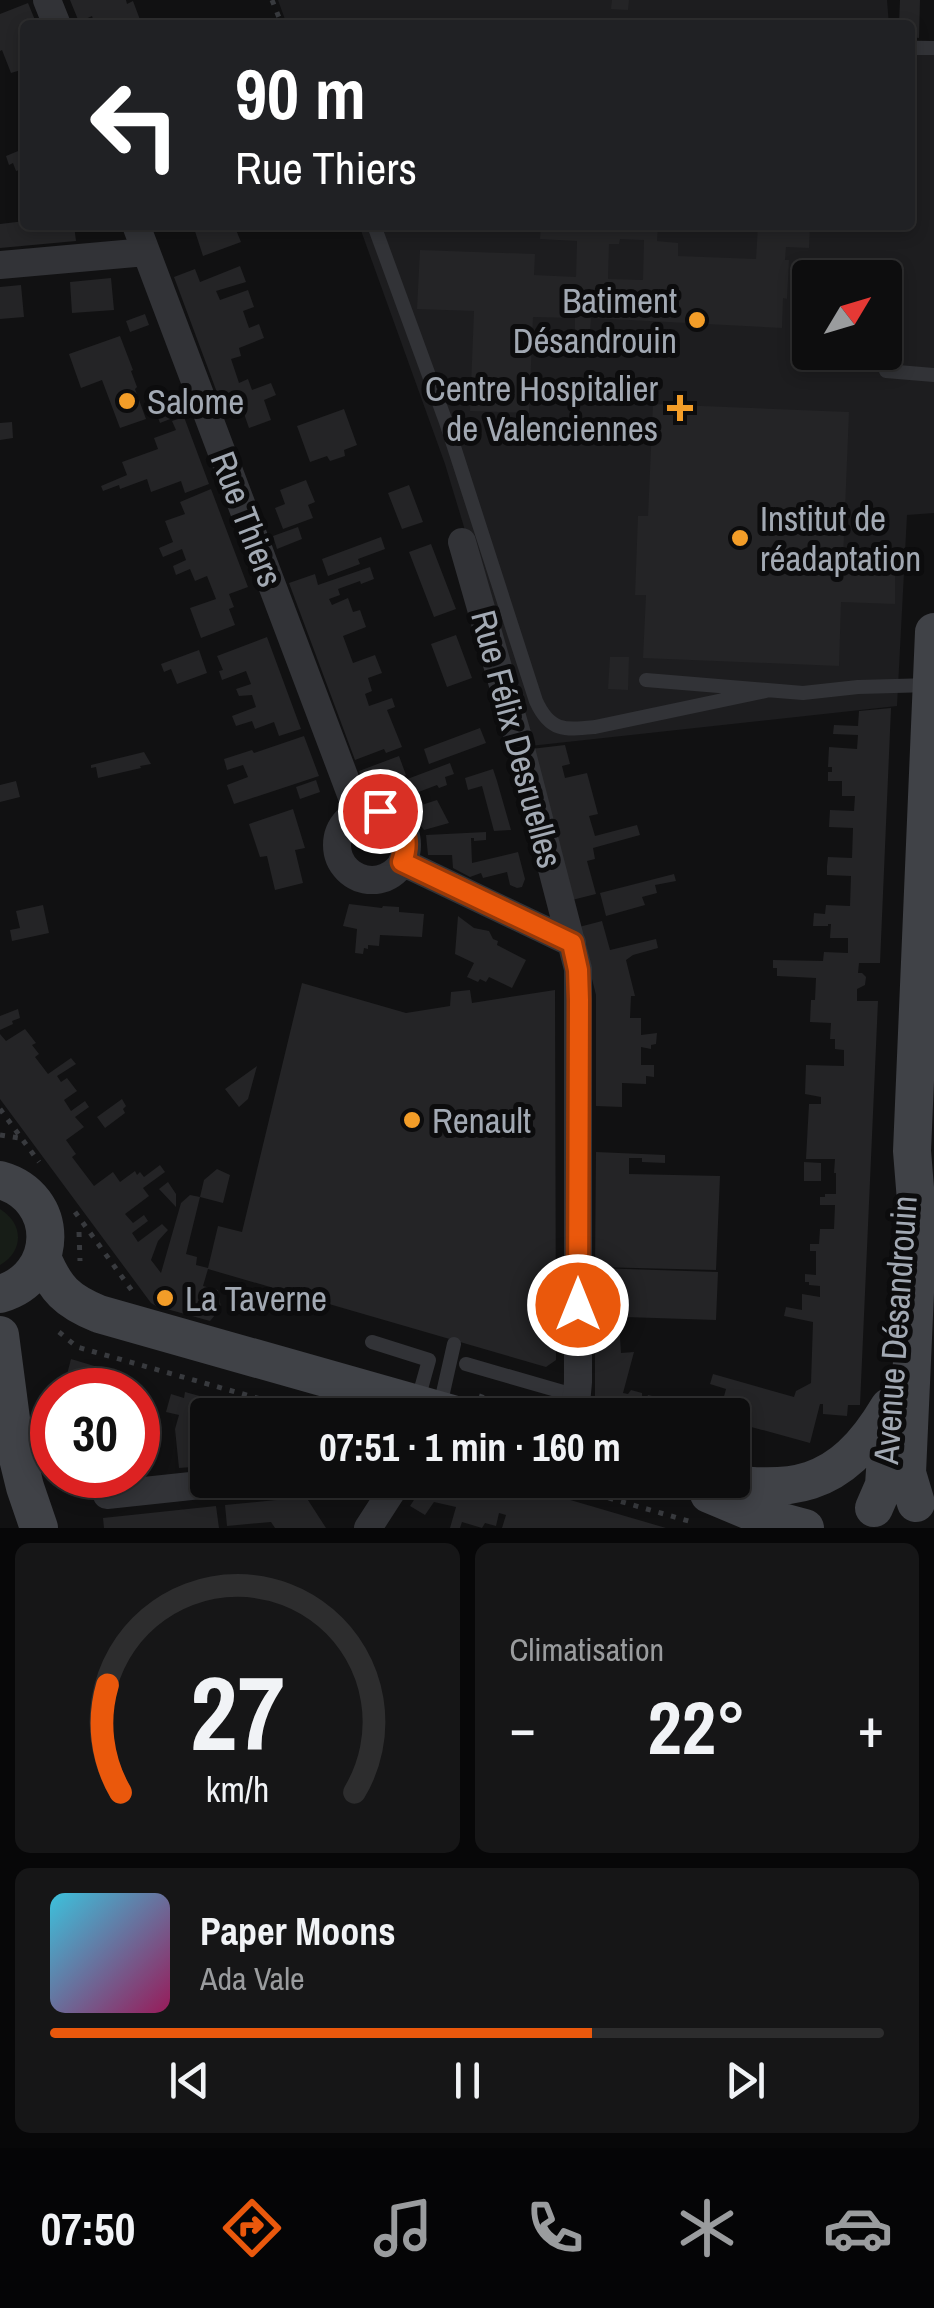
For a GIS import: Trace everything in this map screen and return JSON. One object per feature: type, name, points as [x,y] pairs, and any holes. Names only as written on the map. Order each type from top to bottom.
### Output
[{"type":"main road","name":"Avenue Désandrouin","points":[[862,1518],[883,1492],[899,1410],[918,1224],[912,1151],[928,926],[934,632]]},
{"type":"main road","points":[[0,1294],[26,1282],[34,1273],[46,1239],[42,1215],[11,1150]]},
{"type":"main road","points":[[42,1257],[59,1290],[99,1314],[402,1398]]},
{"type":"main road","points":[[0,1335],[14,1442],[38,1528]]},
{"type":"main road","name":"Avenue Désandrouin","points":[[899,1410],[907,1473],[925,1507]]},
{"type":"main road","points":[[750,1487],[798,1484],[832,1471],[899,1410],[934,1460]]},
{"type":"main road","points":[[719,1498],[806,1528]]},
{"type":"main road","points":[[862,1518],[898,1502],[925,1507]]},
{"type":"street","name":"Rue Thiers","points":[[138,230],[358,813]]},
{"type":"street","points":[[0,264],[146,252]]},
{"type":"street","name":"Rue Félix Desruelles","points":[[462,542],[510,707],[578,970],[576,1398]]},
{"type":"street","points":[[380,811],[398,822],[405,834],[407,848],[402,862],[392,874],[370,880],[355,875],[344,865],[338,851],[338,835],[358,813],[380,811]]},
{"type":"street","points":[[402,862],[572,943]]},
{"type":"street","points":[[160,1489],[190,1486]]},
{"type":"street","points":[[368,1528],[387,1498]]},
{"type":"lane","points":[[376,230],[446,422],[536,701],[546,718],[559,728],[595,727],[766,690]]},
{"type":"lane","points":[[886,371],[934,375]]},
{"type":"lane","points":[[646,680],[803,694],[858,687],[932,685]]},
{"type":"lane","points":[[372,1342],[429,1360],[434,1398]]},
{"type":"lane","points":[[438,1398],[454,1344]]},
{"type":"lane","points":[[466,1364],[555,1398]]},
{"type":"path","points":[[0,1108],[24,1181]]},
{"type":"path","points":[[0,1135],[11,1150]]},
{"type":"path","points":[[66,1199],[135,1294]]},
{"type":"path","points":[[77,1214],[78,1270]]},
{"type":"path","points":[[50,1325],[77,1347],[257,1398]]},
{"type":"path","points":[[442,1398],[450,1387],[485,1398]]},
{"type":"path","points":[[608,1498],[695,1523]]},
{"type":"shaded area","points":[[278,0],[887,0],[889,20],[285,20]]},
{"type":"shaded area","name":"Centre Hospitalier de Valenciennes","points":[[915,40],[934,41],[934,513],[907,515],[897,706],[530,746],[445,464],[361,230],[915,230]]},
{"type":"shaded area","points":[[0,1209],[13,1222],[18,1237],[13,1252],[0,1265]]},
{"type":"building","points":[[70,0],[126,0],[127,4],[133,1],[140,20],[93,20],[92,16],[78,20]]},
{"type":"building","points":[[612,0],[629,0],[628,10],[611,9]]},
{"type":"building","points":[[900,0],[920,0],[919,38],[915,38],[915,20],[899,20]]},
{"type":"building","points":[[28,3],[35,20],[20,20],[20,70],[11,73],[0,51],[0,14]]},
{"type":"building","points":[[20,150],[20,170],[16,171],[13,163],[9,165],[6,156]]},
{"type":"building","points":[[20,222],[20,230],[75,230],[76,241],[0,248],[0,224]]},
{"type":"building","points":[[195,230],[236,230],[241,242],[203,256]]},
{"type":"building","name":"Batiment Désandrouin","points":[[541,230],[658,230],[657,241],[678,243],[678,256],[756,259],[758,230],[810,230],[809,248],[786,247],[785,260],[789,260],[782,328],[591,318],[590,332],[575,332],[575,318],[533,317],[529,413],[470,411],[474,311],[417,309],[420,250],[535,254],[534,275],[576,277],[577,241],[540,239]],"holes":[[[620,239],[644,240],[643,280],[608,279],[609,244],[619,244]]]},
{"type":"building","points":[[240,266],[246,282],[216,291],[220,300],[248,290],[254,307],[243,311],[249,328],[259,324],[264,338],[239,348],[241,356],[231,359],[239,383],[248,379],[252,390],[271,383],[276,395],[264,400],[271,420],[249,428],[242,408],[225,414],[174,277],[195,269],[200,282]]},
{"type":"building","points":[[111,278],[114,310],[72,313],[70,282]]},
{"type":"building","points":[[21,285],[24,317],[0,319],[0,287]]},
{"type":"building","points":[[145,314],[149,325],[130,332],[126,321]]},
{"type":"building","points":[[120,336],[146,419],[120,428],[102,380],[81,388],[69,354]]},
{"type":"building","name":"Institut de réadaptation","points":[[653,404],[849,412],[843,559],[895,562],[895,604],[841,602],[839,666],[643,658],[646,595],[635,595],[638,516],[648,516]]},
{"type":"building","points":[[180,406],[183,414],[160,423],[157,415]]},
{"type":"building","points":[[344,409],[357,445],[344,450],[345,456],[330,461],[327,456],[310,462],[297,426]]},
{"type":"building","points":[[184,417],[209,484],[185,493],[181,481],[151,492],[147,479],[103,491],[101,486],[127,475],[122,462],[158,449],[154,438],[176,430],[172,421]]},
{"type":"building","points":[[12,422],[13,438],[0,440],[0,423]]},
{"type":"building","points":[[306,480],[315,502],[308,505],[313,518],[283,529],[275,508],[285,504],[280,490]]},
{"type":"building","points":[[409,485],[423,522],[402,529],[388,493]]},
{"type":"building","points":[[211,489],[248,587],[229,594],[235,625],[201,638],[190,608],[216,599],[207,576],[195,581],[190,569],[176,575],[173,566],[186,560],[182,549],[163,557],[159,548],[173,542],[165,521],[185,514],[180,502]]},
{"type":"building","points":[[298,527],[302,539],[277,549],[273,536]]},
{"type":"building","points":[[381,537],[385,549],[328,576],[322,559]]},
{"type":"building","points":[[431,544],[456,609],[434,617],[409,552]]},
{"type":"building","points":[[370,567],[374,579],[338,589],[340,595],[329,599],[332,605],[348,598],[353,612],[360,610],[366,627],[343,636],[353,663],[375,655],[382,673],[368,678],[372,691],[365,694],[369,706],[392,698],[395,707],[387,710],[402,747],[355,760],[289,583],[315,574],[318,585]]},
{"type":"building","points":[[456,635],[472,678],[447,687],[431,644]]},
{"type":"building","points":[[267,637],[301,729],[279,736],[274,722],[255,729],[252,721],[236,726],[232,716],[256,707],[252,695],[239,696],[236,689],[251,684],[246,671],[222,680],[219,671],[223,670],[217,656]]},
{"type":"building","points":[[199,650],[207,673],[177,684],[171,669],[164,672],[161,664]]},
{"type":"building","points":[[610,657],[629,657],[628,690],[608,689]]},
{"type":"building","points":[[891,708],[880,963],[859,963],[858,973],[866,977],[865,985],[857,989],[857,1001],[878,1001],[860,1405],[848,1405],[847,1416],[823,1414],[820,1404],[810,1443],[750,1427],[750,1398],[724,1398],[726,1389],[710,1384],[713,1374],[794,1397],[796,1391],[811,1383],[813,1322],[784,1316],[786,1307],[802,1310],[802,1294],[820,1297],[820,1286],[805,1282],[805,1274],[816,1275],[816,1251],[810,1251],[810,1244],[819,1244],[820,1229],[834,1229],[835,1205],[820,1205],[820,1197],[836,1194],[836,1173],[835,1159],[806,1159],[809,1104],[821,1104],[821,1097],[805,1094],[806,1065],[844,1066],[844,1050],[835,1049],[835,1039],[830,1039],[831,1023],[810,1022],[816,978],[777,976],[773,960],[823,961],[824,952],[848,953],[848,938],[830,938],[831,924],[813,926],[814,913],[825,914],[826,905],[850,906],[851,876],[827,875],[827,866],[828,857],[852,858],[853,828],[829,827],[830,810],[854,811],[855,796],[842,796],[842,781],[828,781],[832,767],[828,767],[829,747],[857,749],[858,735],[833,734],[834,725],[858,726],[859,711]]},
{"type":"building","points":[[480,728],[486,743],[429,764],[424,749]]},
{"type":"building","points":[[304,736],[319,776],[234,804],[227,785],[248,777],[243,765],[227,770],[224,759]]},
{"type":"building","points":[[565,745],[570,764],[562,766],[565,778],[587,773],[598,814],[589,816],[595,836],[637,825],[640,835],[593,848],[595,859],[587,861],[596,894],[572,900],[531,749]]},
{"type":"building","points":[[144,752],[151,764],[141,768],[98,778],[96,767],[91,768],[91,765]]},
{"type":"building","points":[[399,756],[406,775],[366,790],[359,771]]},
{"type":"building","points":[[450,763],[454,774],[445,777],[447,785],[408,796],[402,781]]},
{"type":"building","points":[[493,769],[511,830],[494,831],[482,786],[468,790],[465,778]]},
{"type":"building","points":[[316,780],[320,792],[300,799],[296,787]]},
{"type":"building","points":[[16,781],[20,797],[0,802],[0,785]]},
{"type":"building","points":[[437,800],[449,823],[424,830],[409,809]]},
{"type":"building","points":[[293,809],[305,848],[295,850],[303,883],[275,890],[267,856],[260,857],[249,824]]},
{"type":"building","points":[[486,832],[486,840],[471,838],[472,863],[518,852],[525,879],[522,887],[510,885],[507,872],[470,877],[453,868],[452,855],[428,855],[426,835]]},
{"type":"building","points":[[674,874],[676,881],[655,885],[657,893],[642,897],[645,905],[606,916],[600,893]]},
{"type":"building","points":[[349,904],[399,907],[399,912],[424,914],[422,937],[380,935],[379,946],[368,945],[363,954],[355,953],[357,929],[343,926]]},
{"type":"building","points":[[43,905],[49,933],[12,941],[10,930],[20,928],[16,911]]},
{"type":"building","points":[[458,916],[474,928],[489,931],[497,945],[526,960],[512,988],[489,977],[486,982],[478,982],[467,977],[474,963],[455,954]]},
{"type":"building","points":[[602,921],[610,950],[656,939],[658,948],[626,960],[635,996],[631,996],[630,1018],[641,1018],[641,1035],[657,1033],[651,1049],[641,1047],[641,1065],[654,1065],[654,1077],[646,1076],[646,1084],[622,1083],[622,1107],[596,1106],[596,995],[579,927]]},
{"type":"building","name":"Renault","points":[[302,983],[406,1013],[450,1006],[451,992],[470,990],[472,1003],[555,990],[556,1360],[546,1367],[208,1269],[203,1286],[218,1290],[221,1308],[210,1321],[156,1306],[0,1099],[0,1034],[6,1041],[25,1029],[36,1043],[32,1045],[39,1054],[35,1057],[48,1074],[71,1058],[76,1064],[57,1076],[61,1082],[67,1078],[77,1091],[64,1100],[71,1111],[85,1101],[89,1107],[75,1117],[84,1127],[66,1140],[76,1154],[72,1157],[94,1186],[113,1172],[120,1182],[135,1171],[144,1177],[160,1165],[165,1172],[143,1188],[149,1196],[125,1214],[133,1223],[144,1215],[148,1221],[132,1233],[138,1242],[162,1224],[168,1230],[158,1241],[151,1260],[161,1273],[181,1203],[190,1195],[200,1197],[186,1254],[197,1257],[196,1265],[208,1268],[218,1226],[242,1232]]},
{"type":"building","points":[[18,1009],[20,1018],[0,1030],[0,1016]]},
{"type":"building","points":[[257,1066],[248,1099],[239,1107],[225,1089]]},
{"type":"building","points":[[122,1099],[125,1113],[105,1128],[97,1117]]},
{"type":"building","points":[[596,1152],[665,1155],[665,1163],[629,1158],[629,1174],[720,1176],[716,1270],[595,1267]]},
{"type":"building","points":[[804,1162],[821,1163],[821,1181],[804,1181]]},
{"type":"building","points":[[217,1169],[230,1175],[223,1203],[200,1197],[204,1180]]},
{"type":"building","points":[[168,1182],[176,1194],[176,1207],[159,1189]]},
{"type":"building","points":[[596,1268],[718,1272],[716,1320],[595,1316]]},
{"type":"building","points":[[595,1320],[619,1320],[621,1353],[634,1352],[623,1393],[631,1390],[647,1398],[595,1398]]},
{"type":"building","points":[[71,1359],[101,1368],[69,1368]]},
{"type":"building","points":[[185,1392],[207,1398],[190,1398],[190,1467],[179,1468],[175,1429],[179,1415],[166,1412],[171,1394],[184,1398]]},
{"type":"building","points":[[307,1498],[326,1528],[275,1528],[271,1522],[227,1526],[225,1505]]},
{"type":"building","points":[[415,1498],[564,1498],[666,1528],[502,1528],[506,1515],[499,1513],[496,1526],[485,1523],[482,1528],[462,1522],[460,1528],[450,1528],[456,1507],[434,1502],[425,1515],[410,1506]]},
{"type":"building","points":[[216,1506],[219,1528],[104,1528],[103,1518]]},
{"type":"place","name":"Batiment Désandrouin","points":[[697,320]]},
{"type":"place","name":"Salome","points":[[127,401]]},
{"type":"place","name":"Centre Hospitalier de Valenciennes","points":[[680,408]]},
{"type":"place","name":"Institut de réadaptation","points":[[740,538]]},
{"type":"place","name":"Renault","points":[[412,1120]]},
{"type":"place","name":"La Taverne","points":[[165,1298]]},
{"type":"route","points":[[380,811],[402,827],[407,848],[402,862],[572,943],[579,1000],[578,1305]]}]
